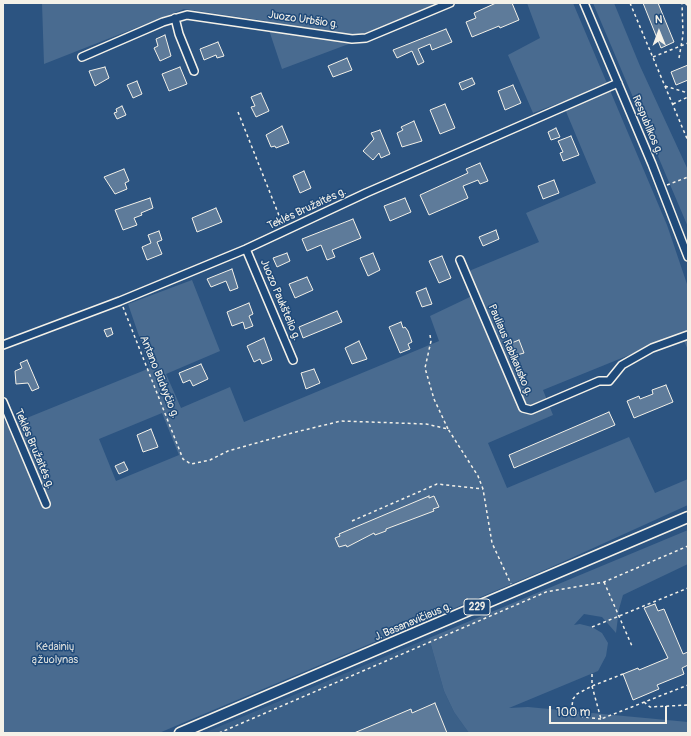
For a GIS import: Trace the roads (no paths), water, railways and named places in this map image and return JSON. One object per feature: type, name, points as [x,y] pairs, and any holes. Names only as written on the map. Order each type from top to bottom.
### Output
[{"type":"main road","name":"J. Basanavičiaus g.","points":[[192,731],[688,517]]},
{"type":"main road","name":"229","points":[[180,733],[192,731]]},
{"type":"street","name":"Juozo Urbšio g.","points":[[82,57],[175,18],[187,15],[352,39],[366,38],[450,3]]},
{"type":"street","name":"Respublikos g.","points":[[584,3],[688,257]]},
{"type":"street","points":[[175,18],[179,34],[194,71]]},
{"type":"street","name":"Teklės Bružaitės g.","points":[[3,345],[120,301],[286,232],[366,193],[618,83]]},
{"type":"street","name":"Juozo Paukštelio g.","points":[[246,248],[293,360]]},
{"type":"street","name":"Pauliaus Rabikausko g.","points":[[460,260],[523,408],[531,410],[599,381],[609,381],[622,365],[652,348],[688,335]]},
{"type":"street","name":"Teklės Bružaitės g.","points":[[3,402],[46,504]]},
{"type":"park label","name":"Kėdainių ąžuolynas","points":[[55,653]]}]
